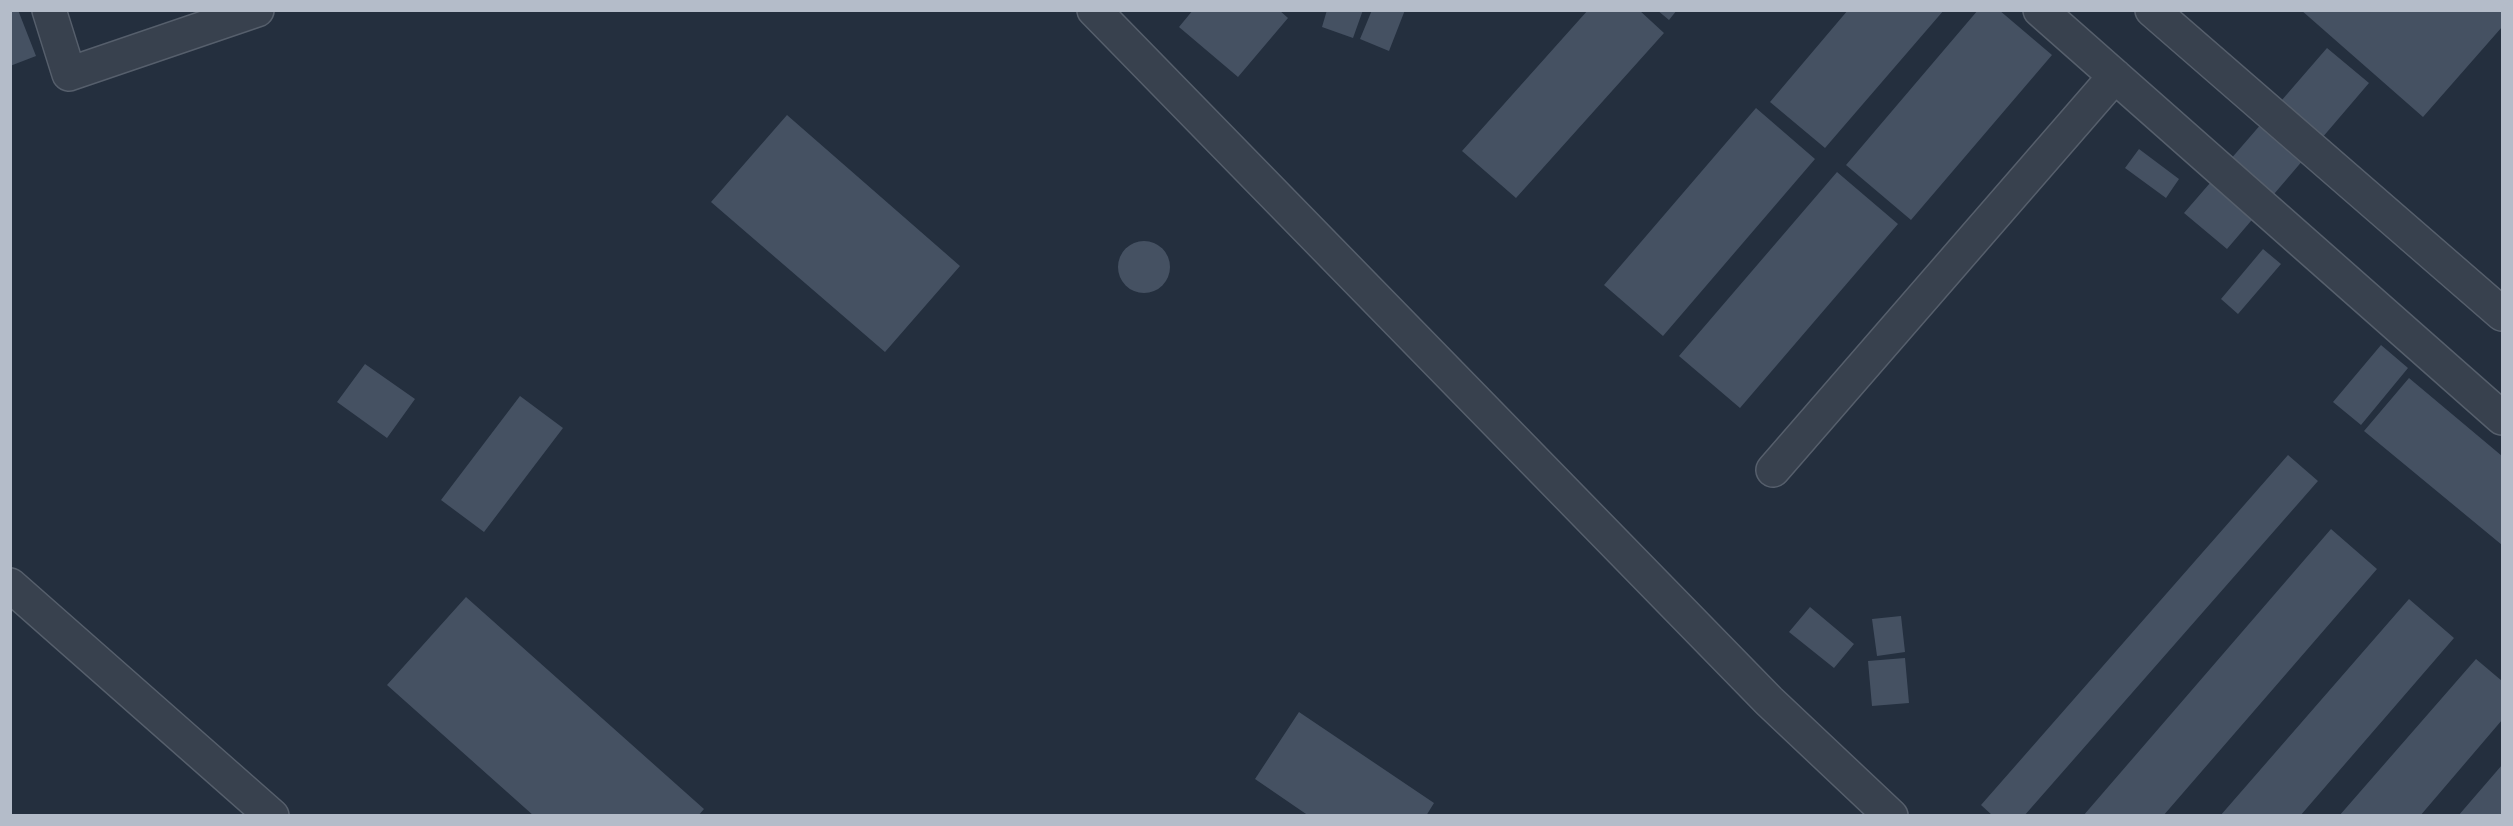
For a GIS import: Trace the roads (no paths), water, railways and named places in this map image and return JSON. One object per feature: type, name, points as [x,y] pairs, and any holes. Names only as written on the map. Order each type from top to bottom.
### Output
[{"type":"street","points":[[49,10],[69,74],[257,10]]},
{"type":"street","points":[[1094,10],[1768,701],[1891,816]]},
{"type":"street","points":[[2040,10],[2502,418]]},
{"type":"street","points":[[2152,10],[2502,314]]},
{"type":"street","points":[[1773,470],[2115,76]]},
{"type":"street","points":[[10,585],[272,816]]}]
